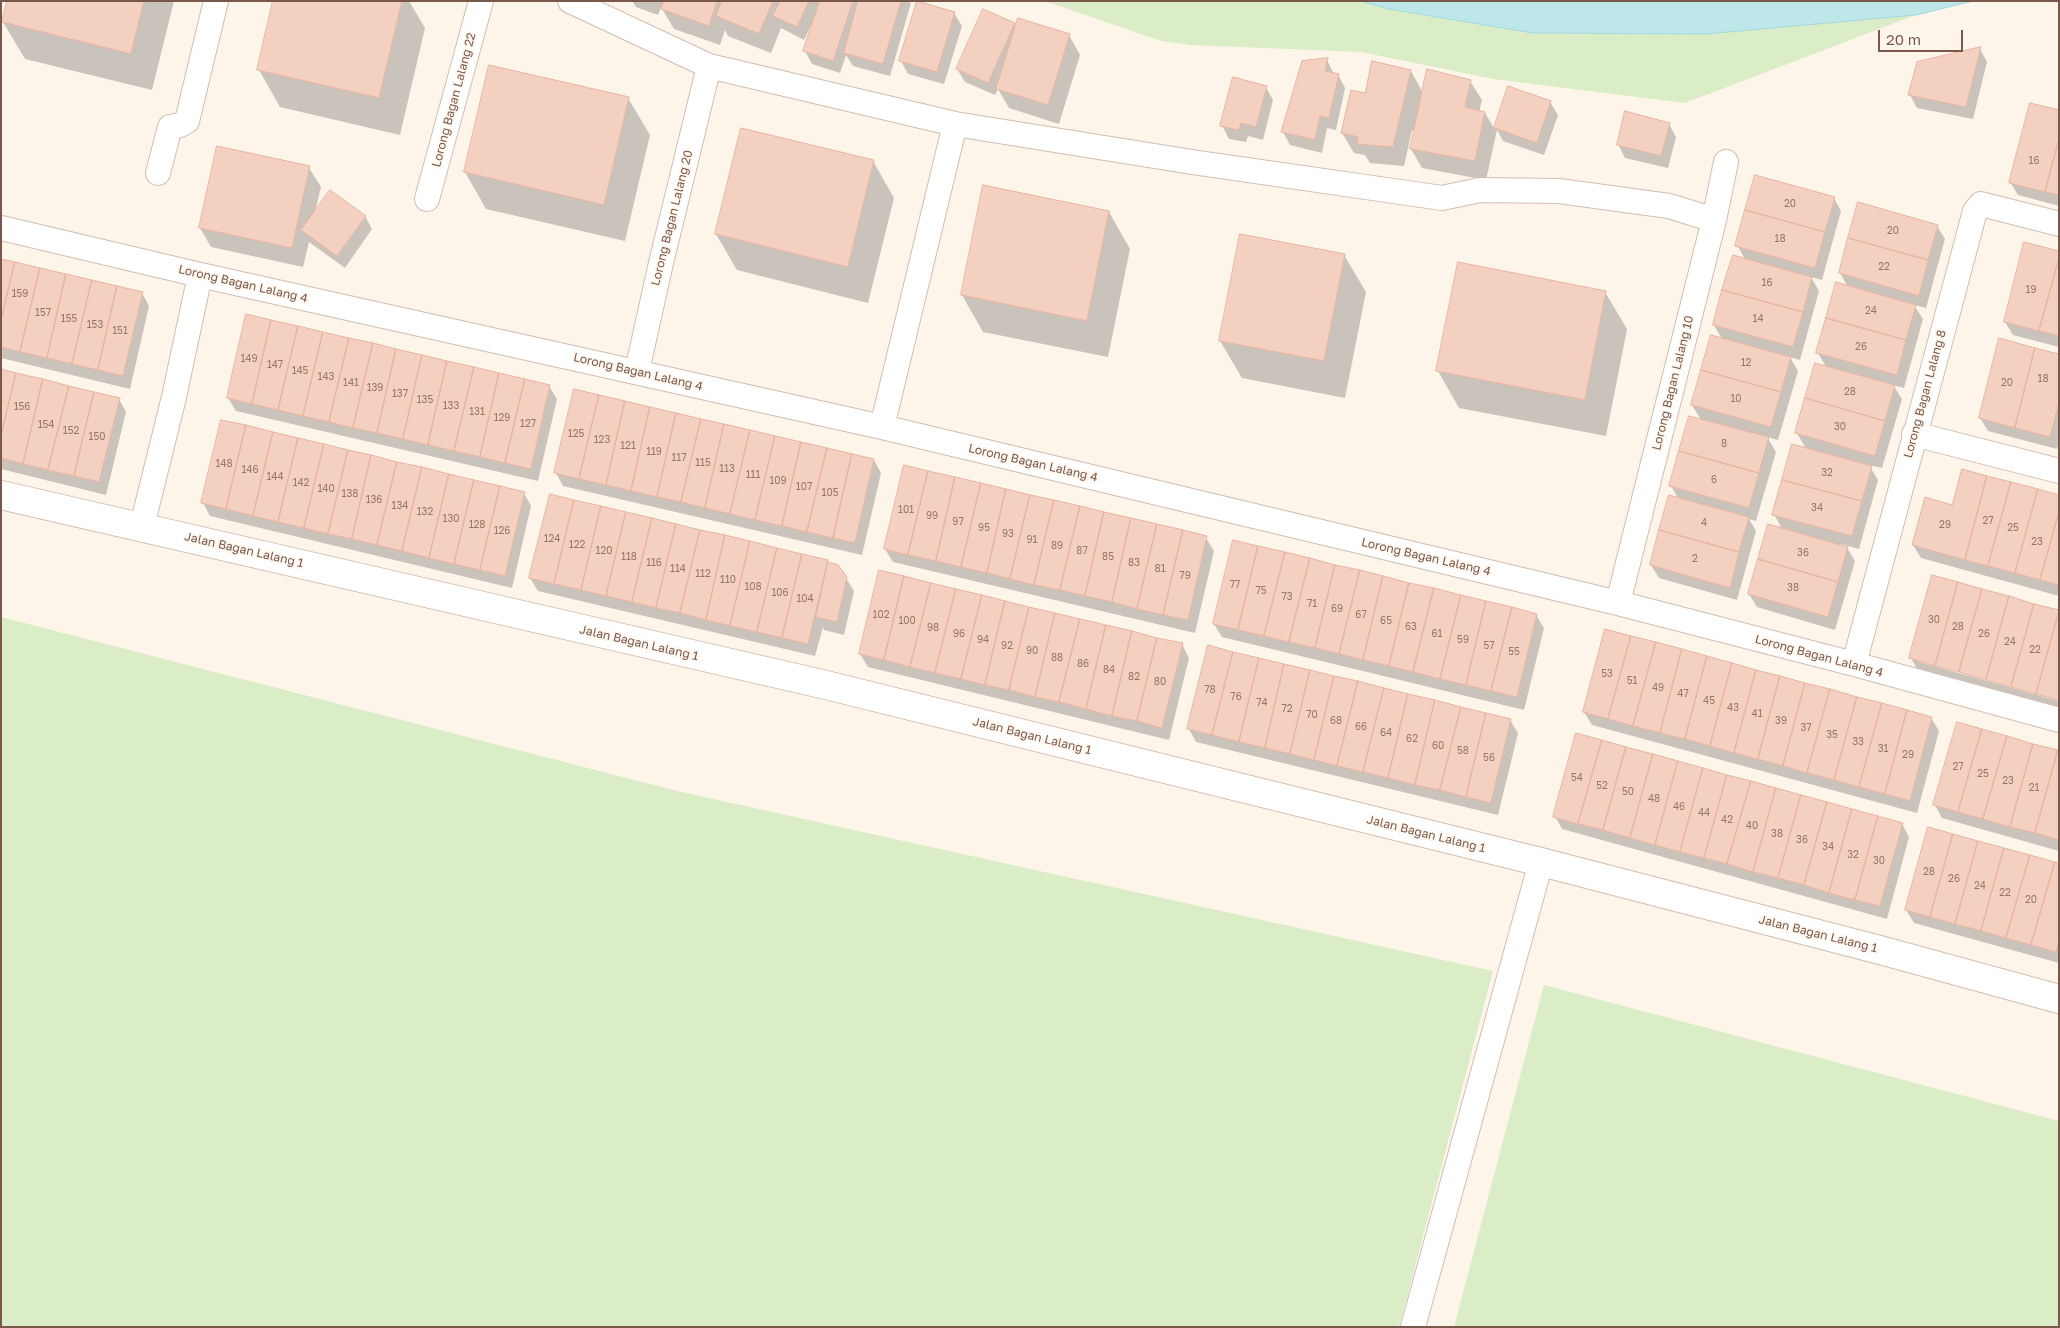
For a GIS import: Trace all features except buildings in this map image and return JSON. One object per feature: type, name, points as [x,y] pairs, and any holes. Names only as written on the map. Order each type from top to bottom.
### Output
[{"type":"main road","name":"Jalan Bagan Lalang 1","points":[[1,494],[826,685],[1541,862],[2059,999]]},
{"type":"street","points":[[158,173],[170,127],[180,125],[187,120],[216,1]]},
{"type":"street","name":"Lorong Bagan Lalang 22","points":[[427,199],[480,1]]},
{"type":"street","points":[[570,1],[709,66],[955,124],[1192,162],[1442,198],[1480,190],[1559,191],[1669,206],[1714,220]]},
{"type":"street","name":"Lorong Bagan Lalang 20","points":[[637,371],[709,66]]},
{"type":"street","points":[[882,426],[955,124]]},
{"type":"street","name":"Lorong Bagan Lalang 10","points":[[1618,603],[1714,220],[1726,162]]},
{"type":"street","name":"Lorong Bagan Lalang 8","points":[[1854,664],[1975,211],[1981,204],[2059,224]]},
{"type":"street","name":"Lorong Bagan Lalang 4","points":[[1,228],[200,276],[882,426],[1618,603],[1854,664],[2059,720]]},
{"type":"street","points":[[142,526],[174,397],[200,276]]},
{"type":"street","points":[[1914,434],[2059,471]]},
{"type":"street","points":[[1413,1327],[1541,862]]},
{"type":"green space","points":[[1045,1],[1361,1],[1389,9],[1533,33],[1706,34],[1916,15],[1685,103],[1493,79],[1361,52],[1191,45],[1161,41]]},
{"type":"green space","points":[[1,617],[677,791],[1493,971],[1399,1327],[1,1327]]},
{"type":"green space","points":[[1544,985],[2059,1121],[2059,1327],[1454,1327]]},
{"type":"water","points":[[1361,1],[1973,1],[1916,15],[1706,34],[1533,33],[1389,9]]}]
